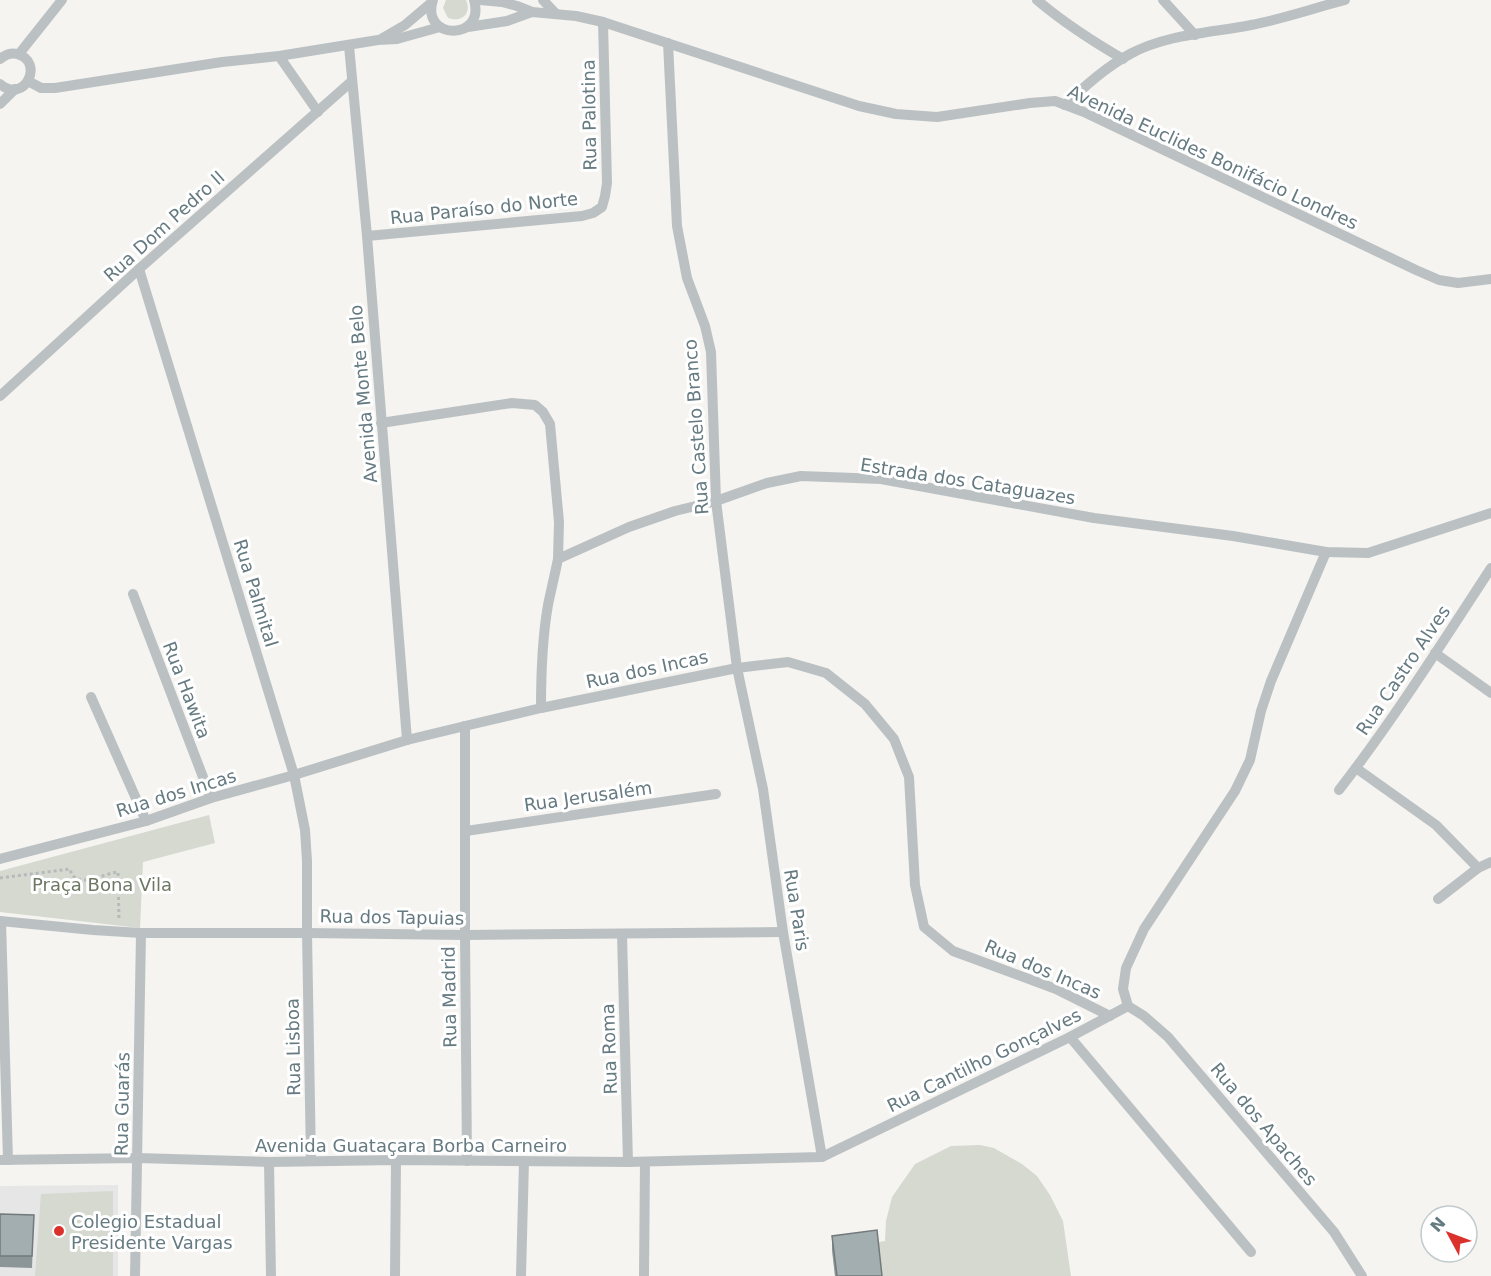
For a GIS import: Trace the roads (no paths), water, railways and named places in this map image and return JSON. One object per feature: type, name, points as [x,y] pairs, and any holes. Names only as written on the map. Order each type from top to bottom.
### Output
[{"type":"street","points":[[19,54],[62,0]]},
{"type":"street","points":[[468,27],[476,14],[474,0]]},
{"type":"street","name":"Avenida Euclides Bonifácio Londres","points":[[480,0],[502,2],[532,12],[603,22],[859,105],[896,114],[936,117],[1055,101],[1084,111],[1439,280],[1458,283],[1491,279]]},
{"type":"street","points":[[543,0],[556,14]]},
{"type":"street","points":[[1037,0],[1085,37],[1122,59]]},
{"type":"street","points":[[1163,0],[1195,35]]},
{"type":"street","points":[[1065,105],[1090,81],[1131,53],[1152,45],[1174,38],[1254,24],[1345,0]]},
{"type":"street","points":[[28,81],[41,88],[55,88],[222,62],[279,57],[378,40],[397,39],[440,27],[433,19],[432,1]]},
{"type":"street","points":[[378,40],[405,25],[432,1]]},
{"type":"street","name":"Avenida Euclides Bonifácio Londres","points":[[440,27],[453,32],[468,27],[507,21],[532,12]]},
{"type":"street","name":"Rua Palotina","points":[[602,207],[607,183],[603,22]]},
{"type":"street","name":"Rua Castelo Branco","points":[[668,43],[677,226],[687,278],[705,326],[711,352],[716,501],[737,668]]},
{"type":"street","name":"Avenida Monte Belo","points":[[349,46],[407,740]]},
{"type":"street","points":[[1,57],[10,53],[19,54],[26,58],[31,73],[28,81],[20,88],[8,89],[1,86]]},
{"type":"street","points":[[279,57],[318,112]]},
{"type":"street","name":"Rua Dom Pedro II","points":[[0,396],[352,81]]},
{"type":"street","points":[[0,104],[15,89]]},
{"type":"street","name":"Rua Paraíso do Norte","points":[[366,236],[582,216],[602,207]]},
{"type":"street","name":"Rua Palmital","points":[[140,269],[294,776],[305,830],[308,861],[307,933]]},
{"type":"street","points":[[381,423],[512,403],[535,405],[543,412],[550,424],[559,522],[558,559],[543,639],[541,708]]},
{"type":"street","name":"Estrada dos Cataguazes","points":[[558,559],[629,527],[675,511],[716,501],[767,483],[801,476],[880,479],[1095,518],[1233,536],[1326,552],[1368,554],[1491,513]]},
{"type":"street","points":[[1128,1006],[1123,989],[1126,968],[1144,930],[1235,791],[1250,760],[1261,711],[1271,681],[1326,552]]},
{"type":"street","name":"Rua Castro Alves","points":[[1339,790],[1435,653],[1491,568]]},
{"type":"street","name":"Rua Hawita","points":[[133,594],[211,798]]},
{"type":"street","points":[[1435,653],[1491,693]]},
{"type":"street","name":"Rua dos Incas","points":[[0,859],[146,821],[211,798],[294,776],[407,740],[541,708],[737,668],[788,662],[826,673],[865,704],[894,739],[909,777],[915,885],[924,927],[953,951],[1056,990],[1110,1016]]},
{"type":"street","name":"Rua Paris","points":[[737,668],[763,789],[783,932],[822,1157]]},
{"type":"street","points":[[91,697],[146,821]]},
{"type":"street","name":"Rua Madrid","points":[[465,726],[467,1161]]},
{"type":"street","points":[[1356,768],[1436,825],[1478,868]]},
{"type":"street","name":"Rua Jerusalém","points":[[466,831],[716,794]]},
{"type":"street","points":[[1438,899],[1478,868],[1491,862]]},
{"type":"street","points":[[0,921],[4,1160]]},
{"type":"street","name":"Rua dos Tapuias","points":[[0,921],[120,933],[465,935],[783,932]]},
{"type":"street","name":"Rua Guarás","points":[[135,1276],[141,933]]},
{"type":"street","name":"Rua Lisboa","points":[[307,933],[311,1161]]},
{"type":"street","name":"Rua Roma","points":[[622,934],[628,1162]]},
{"type":"street","name":"Rua Cantilho Gonçalves","points":[[822,1157],[1070,1037],[1128,1006]]},
{"type":"street","name":"Rua dos Apaches","points":[[1128,1006],[1144,1016],[1168,1037],[1334,1232],[1362,1276]]},
{"type":"street","points":[[1070,1037],[1251,1252]]},
{"type":"street","name":"Avenida Guataçara Borba Carneiro","points":[[4,1160],[138,1158],[269,1162],[396,1160],[645,1162],[822,1157]]},
{"type":"street","points":[[394,1276],[396,1160]]},
{"type":"street","points":[[520,1276],[524,1161]]},
{"type":"street","points":[[269,1162],[270,1276]]},
{"type":"street","points":[[644,1276],[645,1162]]},
{"type":"place","name":"Colegio Estadual Presidente Vargas","points":[[59,1231]]},
{"type":"park label","name":"Praça Bona Vila","points":[[102,884]]}]
